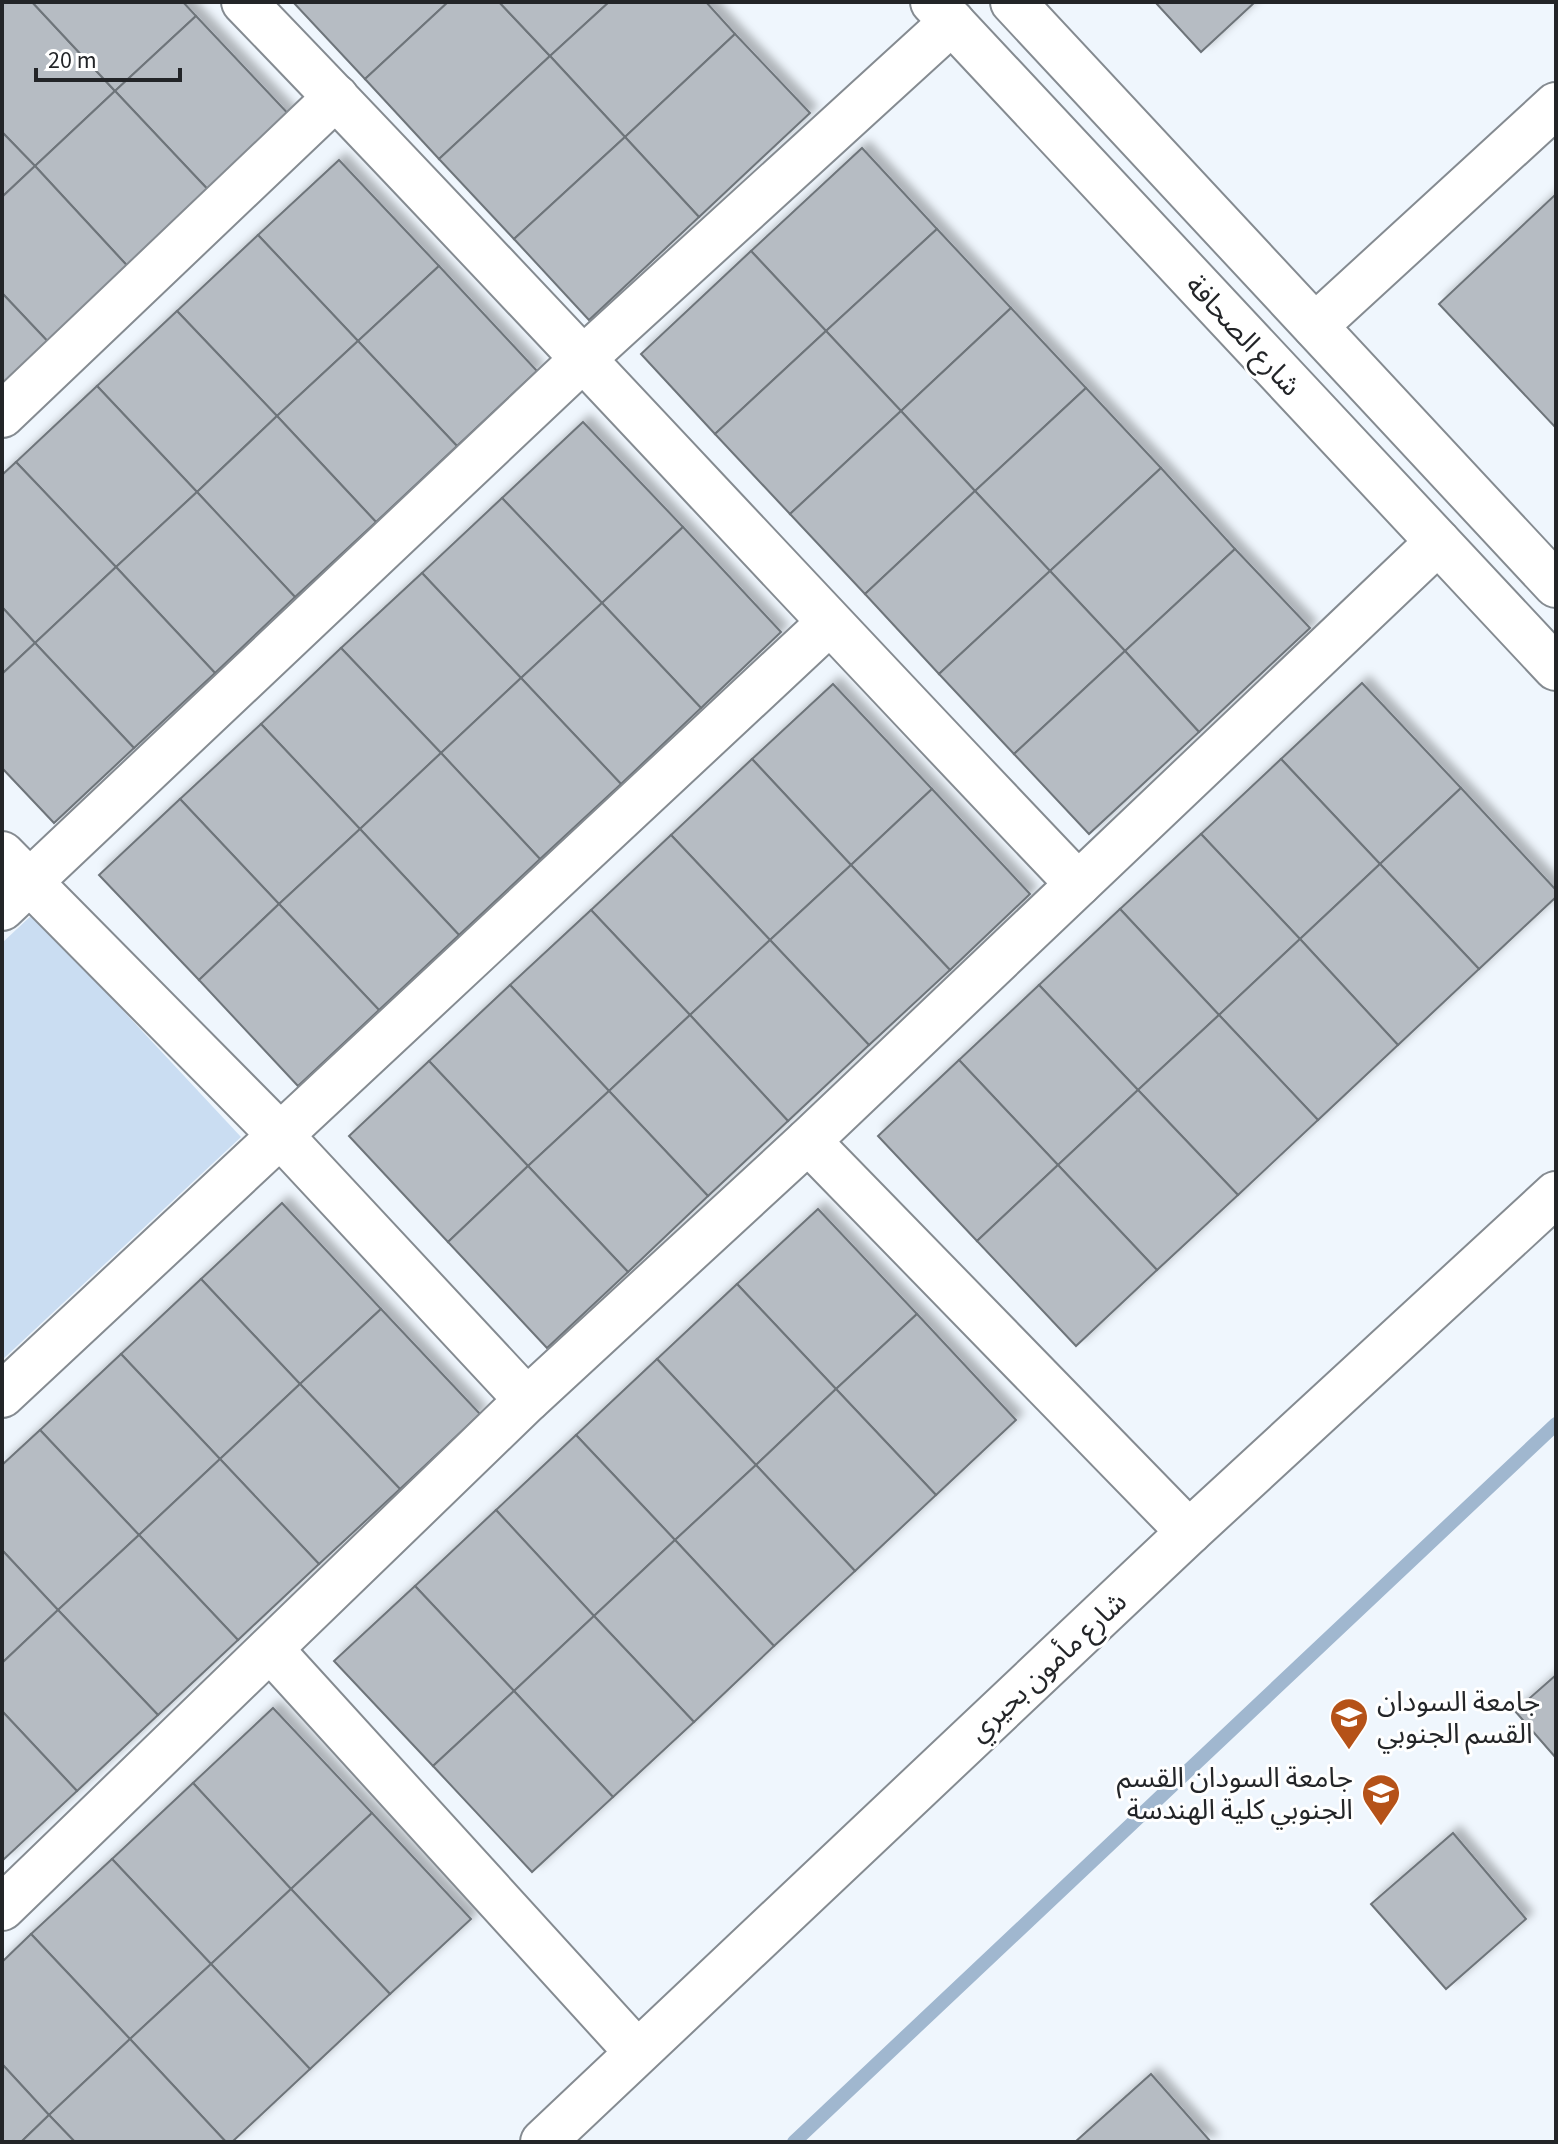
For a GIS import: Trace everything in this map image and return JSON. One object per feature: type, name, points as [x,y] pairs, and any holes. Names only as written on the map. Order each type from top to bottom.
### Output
[{"type":"street","points":[[244,2],[584,358],[829,623],[1078,884]]},
{"type":"street","name":"شارع الصحافة","points":[[1013,2],[1556,585]]},
{"type":"street","points":[[527,1400],[281,1136],[11,882],[584,358],[943,12]]},
{"type":"street","name":"شارع الصحافة","points":[[943,12],[1556,668]]},
{"type":"street","points":[[2,415],[336,97]]},
{"type":"street","points":[[1315,326],[1556,105]]},
{"type":"street","points":[[2,1908],[527,1400],[808,1141],[1438,542]]},
{"type":"street","points":[[2,1395],[829,623]]},
{"type":"street","points":[[808,1141],[1189,1532]]},
{"type":"street","name":"شارع مأمون بحيري","points":[[543,2142],[1189,1532],[1556,1194]]},
{"type":"street","points":[[271,1650],[637,2052]]},
{"type":"shaded area","points":[[33,914],[241,1137],[2,1360],[2,943]]},
{"type":"building","points":[[2,2],[32,2],[115,91],[35,166],[2,132]]},
{"type":"building","points":[[32,2],[183,2],[196,16],[115,91]]},
{"type":"building","points":[[293,2],[448,2],[365,79]]},
{"type":"building","points":[[448,2],[499,2],[550,56],[439,159],[365,79]]},
{"type":"building","points":[[499,2],[609,2],[550,56]]},
{"type":"building","points":[[609,2],[706,2],[735,34],[625,137],[550,56]]},
{"type":"building","points":[[1155,2],[1255,2],[1201,52]]},
{"type":"building","points":[[196,16],[295,121],[214,196],[115,91]]},
{"type":"building","points":[[735,34],[810,113],[699,217],[625,137]]},
{"type":"building","points":[[550,56],[625,137],[514,239],[439,159]]},
{"type":"building","points":[[115,91],[214,196],[133,272],[35,166]]},
{"type":"building","points":[[2,132],[35,166],[2,197]]},
{"type":"building","points":[[625,137],[699,217],[589,320],[514,239]]},
{"type":"building","points":[[862,148],[937,229],[826,331],[751,251]]},
{"type":"building","points":[[339,160],[439,266],[358,341],[258,235]]},
{"type":"building","points":[[35,166],[133,272],[53,347],[2,293],[2,197]]},
{"type":"building","points":[[1556,194],[1556,428],[1439,304]]},
{"type":"building","points":[[937,229],[1011,308],[901,411],[826,331]]},
{"type":"building","points":[[258,235],[358,341],[277,416],[177,311]]},
{"type":"building","points":[[751,251],[826,331],[715,434],[641,354]]},
{"type":"building","points":[[439,266],[537,371],[457,446],[358,341]]},
{"type":"building","points":[[2,293],[53,347],[2,395]]},
{"type":"building","points":[[1011,308],[1086,388],[975,491],[901,411]]},
{"type":"building","points":[[177,311],[277,416],[197,492],[97,386]]},
{"type":"building","points":[[826,331],[901,411],[790,514],[715,434]]},
{"type":"building","points":[[358,341],[457,446],[376,522],[277,416]]},
{"type":"building","points":[[97,386],[197,492],[116,567],[16,462]]},
{"type":"building","points":[[1086,388],[1161,468],[1050,571],[975,491]]},
{"type":"building","points":[[901,411],[975,491],[865,594],[790,514]]},
{"type":"building","points":[[277,416],[376,522],[295,597],[197,492]]},
{"type":"building","points":[[583,422],[683,527],[602,603],[502,498]]},
{"type":"building","points":[[16,462],[116,567],[35,643],[2,607],[2,475]]},
{"type":"building","points":[[1161,468],[1235,549],[1125,651],[1050,571]]},
{"type":"building","points":[[975,491],[1050,571],[939,674],[865,594]]},
{"type":"building","points":[[197,492],[295,597],[215,673],[116,567]]},
{"type":"building","points":[[502,498],[602,603],[521,678],[422,573]]},
{"type":"building","points":[[683,527],[781,632],[701,708],[602,603]]},
{"type":"building","points":[[1235,549],[1310,628],[1199,732],[1125,651]]},
{"type":"building","points":[[116,567],[215,673],[134,748],[35,643]]},
{"type":"building","points":[[1050,571],[1125,651],[1014,754],[939,674]]},
{"type":"building","points":[[422,573],[521,678],[441,753],[341,648]]},
{"type":"building","points":[[602,603],[701,708],[621,784],[521,678]]},
{"type":"building","points":[[2,607],[35,643],[2,674]]},
{"type":"building","points":[[35,643],[134,748],[54,823],[2,768],[2,674]]},
{"type":"building","points":[[341,648],[441,753],[360,829],[261,724]]},
{"type":"building","points":[[1125,651],[1199,732],[1089,834],[1014,754]]},
{"type":"building","points":[[521,678],[621,784],[540,859],[441,753]]},
{"type":"building","points":[[1362,683],[1461,788],[1380,864],[1281,759]]},
{"type":"building","points":[[833,684],[932,789],[851,865],[752,759]]},
{"type":"building","points":[[261,724],[360,829],[279,904],[180,799]]},
{"type":"building","points":[[441,753],[540,859],[459,935],[360,829]]},
{"type":"building","points":[[752,759],[851,865],[770,940],[671,835]]},
{"type":"building","points":[[1281,759],[1380,864],[1300,939],[1201,834]]},
{"type":"building","points":[[1461,788],[1556,890],[1556,897],[1479,969],[1380,864]]},
{"type":"building","points":[[932,789],[1030,894],[950,970],[851,865]]},
{"type":"building","points":[[180,799],[279,904],[199,980],[99,875]]},
{"type":"building","points":[[360,829],[459,935],[379,1010],[279,904]]},
{"type":"building","points":[[1201,834],[1300,939],[1219,1015],[1120,909]]},
{"type":"building","points":[[671,835],[770,940],[690,1015],[591,910]]},
{"type":"building","points":[[1380,864],[1479,969],[1398,1045],[1300,939]]},
{"type":"building","points":[[851,865],[950,970],[869,1045],[770,940]]},
{"type":"building","points":[[279,904],[379,1010],[298,1086],[199,980]]},
{"type":"building","points":[[1120,909],[1219,1015],[1138,1090],[1039,985]]},
{"type":"building","points":[[591,910],[690,1015],[609,1091],[510,985]]},
{"type":"building","points":[[1300,939],[1398,1045],[1318,1120],[1219,1015]]},
{"type":"building","points":[[770,940],[869,1045],[788,1121],[690,1015]]},
{"type":"building","points":[[510,985],[609,1091],[528,1166],[429,1061]]},
{"type":"building","points":[[1039,985],[1138,1090],[1058,1165],[959,1060]]},
{"type":"building","points":[[690,1015],[788,1121],[708,1196],[609,1091]]},
{"type":"building","points":[[1219,1015],[1318,1120],[1238,1195],[1138,1090]]},
{"type":"building","points":[[959,1060],[1058,1165],[977,1241],[878,1136]]},
{"type":"building","points":[[429,1061],[528,1166],[448,1242],[349,1136]]},
{"type":"building","points":[[1138,1090],[1238,1195],[1157,1270],[1058,1165]]},
{"type":"building","points":[[609,1091],[708,1196],[628,1272],[528,1166]]},
{"type":"building","points":[[1058,1165],[1157,1270],[1076,1346],[977,1241]]},
{"type":"building","points":[[528,1166],[628,1272],[547,1348],[448,1242]]},
{"type":"building","points":[[282,1203],[381,1309],[300,1384],[201,1279]]},
{"type":"building","points":[[818,1209],[917,1314],[836,1389],[737,1284]]},
{"type":"building","points":[[201,1279],[300,1384],[220,1459],[121,1354]]},
{"type":"building","points":[[737,1284],[836,1389],[756,1465],[657,1359]]},
{"type":"building","points":[[381,1309],[480,1414],[400,1489],[300,1384]]},
{"type":"building","points":[[917,1314],[1016,1420],[936,1495],[836,1389]]},
{"type":"building","points":[[121,1354],[220,1459],[139,1535],[40,1430]]},
{"type":"building","points":[[657,1359],[756,1465],[675,1540],[576,1435]]},
{"type":"building","points":[[300,1384],[400,1489],[319,1564],[220,1459]]},
{"type":"building","points":[[836,1389],[936,1495],[855,1571],[756,1465]]},
{"type":"building","points":[[40,1430],[139,1535],[58,1610],[2,1550],[2,1465]]},
{"type":"building","points":[[576,1435],[675,1540],[594,1616],[496,1510]]},
{"type":"building","points":[[220,1459],[319,1564],[238,1640],[139,1535]]},
{"type":"building","points":[[756,1465],[855,1571],[774,1646],[675,1540]]},
{"type":"building","points":[[496,1510],[594,1616],[514,1691],[415,1586]]},
{"type":"building","points":[[139,1535],[238,1640],[158,1715],[58,1610]]},
{"type":"building","points":[[675,1540],[774,1646],[694,1722],[594,1616]]},
{"type":"building","points":[[2,1550],[58,1610],[2,1663]]},
{"type":"building","points":[[415,1586],[514,1691],[433,1766],[334,1661]]},
{"type":"building","points":[[58,1610],[158,1715],[77,1791],[2,1711],[2,1663]]},
{"type":"building","points":[[594,1616],[694,1722],[613,1797],[514,1691]]},
{"type":"building","points":[[1556,1675],[1556,1758],[1515,1711]]},
{"type":"building","points":[[514,1691],[613,1797],[532,1872],[433,1766]]},
{"type":"building","points":[[273,1708],[372,1813],[291,1889],[193,1783]]},
{"type":"building","points":[[2,1711],[77,1791],[2,1861]]},
{"type":"building","points":[[193,1783],[291,1889],[211,1964],[112,1859]]},
{"type":"building","points":[[372,1813],[471,1919],[390,1994],[291,1889]]},
{"type":"building","points":[[1453,1833],[1526,1919],[1446,1989],[1371,1904]]},
{"type":"building","points":[[112,1859],[211,1964],[130,2039],[31,1934]]},
{"type":"building","points":[[291,1889],[390,1994],[310,2069],[211,1964]]},
{"type":"building","points":[[31,1934],[130,2039],[49,2115],[2,2064],[2,1962]]},
{"type":"building","points":[[211,1964],[310,2069],[232,2142],[226,2142],[130,2039]]},
{"type":"building","points":[[130,2039],[226,2142],[75,2142],[49,2115]]},
{"type":"building","points":[[2,2064],[49,2115],[21,2142],[2,2142]]},
{"type":"building","points":[[1151,2074],[1211,2142],[1075,2142]]},
{"type":"building","points":[[49,2115],[75,2142],[21,2142]]},
{"type":"waterway","points":[[794,2142],[1556,1424]]},
{"type":"place","name":"جامعة السودان القسم الجنوبي","points":[[1349,1751]]},
{"type":"place","name":"جامعة السودان القسم الجنوبي كلية الهندسة","points":[[1381,1827]]}]
